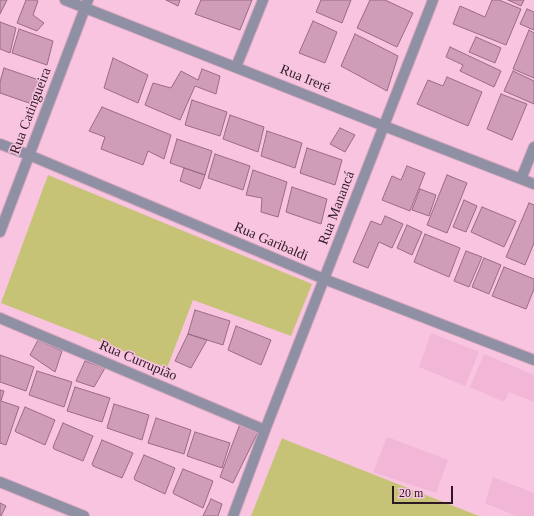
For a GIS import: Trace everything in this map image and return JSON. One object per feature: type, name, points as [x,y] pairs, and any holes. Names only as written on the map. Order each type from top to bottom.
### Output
[{"type":"street","name":"Rua Ireré","points":[[66,0],[86,4],[236,67],[534,184]]},
{"type":"street","points":[[236,67],[263,0]]},
{"type":"street","name":"Rua Manancá","points":[[232,516],[434,0]]},
{"type":"street","name":"Rua Catingueira","points":[[0,232],[86,4]]},
{"type":"street","name":"Rua Garibaldi","points":[[0,144],[324,279],[534,360]]},
{"type":"street","points":[[521,179],[534,147]]},
{"type":"street","name":"Rua Currupião","points":[[0,318],[265,430]]},
{"type":"street","points":[[0,482],[84,516]]},
{"type":"shaded area","points":[[48,175],[312,284],[291,336],[193,300],[167,368],[1,303]]},
{"type":"shaded area","points":[[431,333],[479,352],[465,386],[419,367]]},
{"type":"shaded area","points":[[484,354],[534,375],[534,402],[509,392],[504,402],[470,387]]},
{"type":"shaded area","points":[[387,437],[448,460],[436,493],[373,472]]},
{"type":"shaded area","points":[[282,438],[286,440],[479,516],[251,516]]},
{"type":"shaded area","points":[[493,477],[534,493],[534,516],[516,516],[485,503]]},
{"type":"building","points":[[0,0],[7,0],[0,14]]},
{"type":"building","points":[[26,0],[38,1],[33,15],[44,23],[37,31],[17,23]]},
{"type":"building","points":[[166,0],[180,0],[178,6]]},
{"type":"building","points":[[201,0],[252,0],[240,30],[195,14]]},
{"type":"building","points":[[321,0],[351,0],[342,23],[316,12]]},
{"type":"building","points":[[370,0],[385,0],[413,13],[397,47],[357,28]]},
{"type":"building","points":[[492,0],[499,0],[521,9],[506,45],[453,24],[460,6],[485,17]]},
{"type":"building","points":[[508,0],[524,0],[521,6]]},
{"type":"building","points":[[527,9],[534,12],[534,30],[520,24]]},
{"type":"building","points":[[313,21],[337,32],[325,63],[299,53]]},
{"type":"building","points":[[0,22],[16,28],[10,53],[0,49]]},
{"type":"building","points":[[19,29],[53,41],[47,65],[12,53]]},
{"type":"building","points":[[529,30],[534,33],[534,78],[513,69]]},
{"type":"building","points":[[355,34],[398,56],[387,91],[341,66]]},
{"type":"building","points":[[476,37],[501,48],[495,63],[469,52]]},
{"type":"building","points":[[450,47],[501,71],[494,87],[460,71],[463,65],[446,57]]},
{"type":"building","points":[[113,58],[148,75],[138,103],[104,88]]},
{"type":"building","points":[[4,68],[39,80],[32,104],[0,93],[0,82]]},
{"type":"building","points":[[202,69],[220,76],[216,94],[195,86],[180,120],[145,105],[153,83],[171,88],[181,71],[198,80]]},
{"type":"building","points":[[513,71],[534,81],[534,104],[504,91]]},
{"type":"building","points":[[447,77],[482,92],[468,126],[417,104],[428,80],[443,86]]},
{"type":"building","points":[[501,94],[527,104],[512,140],[487,129]]},
{"type":"building","points":[[192,100],[227,112],[220,136],[185,125]]},
{"type":"building","points":[[102,107],[171,135],[164,159],[148,151],[143,165],[101,149],[105,137],[89,131]]},
{"type":"building","points":[[230,115],[264,127],[258,152],[223,139]]},
{"type":"building","points":[[340,128],[355,135],[345,152],[330,144]]},
{"type":"building","points":[[267,131],[302,143],[295,168],[261,156]]},
{"type":"building","points":[[177,139],[212,151],[205,175],[170,163]]},
{"type":"building","points":[[307,148],[342,160],[335,185],[300,173]]},
{"type":"building","points":[[215,154],[250,166],[243,190],[208,178]]},
{"type":"building","points":[[407,166],[425,173],[410,211],[382,200],[392,176],[401,180]]},
{"type":"building","points":[[184,168],[205,175],[200,189],[180,181]]},
{"type":"building","points":[[253,170],[287,182],[278,217],[261,212],[262,198],[246,195]]},
{"type":"building","points":[[447,175],[467,183],[447,233],[427,225]]},
{"type":"building","points":[[292,187],[327,199],[321,224],[286,212]]},
{"type":"building","points":[[420,189],[436,195],[429,216],[412,210]]},
{"type":"building","points":[[464,200],[477,206],[466,232],[453,227]]},
{"type":"building","points":[[529,203],[534,205],[534,243],[525,265],[506,257]]},
{"type":"building","points":[[482,207],[516,221],[504,247],[471,232]]},
{"type":"building","points":[[385,216],[403,224],[392,248],[379,242],[368,268],[353,262],[371,221],[381,225]]},
{"type":"building","points":[[407,225],[422,232],[412,255],[397,248]]},
{"type":"building","points":[[425,234],[460,248],[449,277],[414,262]]},
{"type":"building","points":[[466,251],[482,257],[469,287],[454,281]]},
{"type":"building","points":[[484,258],[501,265],[489,294],[472,287]]},
{"type":"building","points":[[504,267],[534,279],[534,289],[526,309],[492,296]]},
{"type":"building","points":[[195,310],[230,321],[223,345],[188,334]]},
{"type":"building","points":[[236,326],[271,340],[261,365],[228,350]]},
{"type":"building","points":[[188,334],[207,340],[191,368],[175,361]]},
{"type":"building","points":[[38,340],[62,351],[55,372],[30,355]]},
{"type":"building","points":[[0,355],[34,367],[26,391],[0,382]]},
{"type":"building","points":[[85,361],[105,368],[94,387],[76,381]]},
{"type":"building","points":[[37,371],[72,382],[64,407],[29,395]]},
{"type":"building","points":[[75,387],[110,398],[102,422],[67,411]]},
{"type":"building","points":[[0,390],[4,391],[1,401],[19,407],[6,445],[0,443]]},
{"type":"building","points":[[114,404],[149,415],[142,440],[107,428]]},
{"type":"building","points":[[25,407],[55,420],[45,445],[15,431]]},
{"type":"building","points":[[156,418],[191,430],[184,454],[148,443]]},
{"type":"building","points":[[63,423],[93,436],[83,461],[54,449],[53,447]]},
{"type":"building","points":[[240,424],[259,430],[233,483],[220,477]]},
{"type":"building","points":[[195,432],[230,443],[222,468],[187,456]]},
{"type":"building","points":[[102,440],[133,453],[122,478],[93,466],[92,464]]},
{"type":"building","points":[[144,455],[175,468],[165,494],[135,480],[134,478]]},
{"type":"building","points":[[183,469],[213,481],[203,508],[174,494],[173,492]]},
{"type":"building","points":[[211,499],[222,504],[218,516],[203,516]]},
{"type":"building","points":[[0,503],[6,506],[1,516],[0,516]]}]
